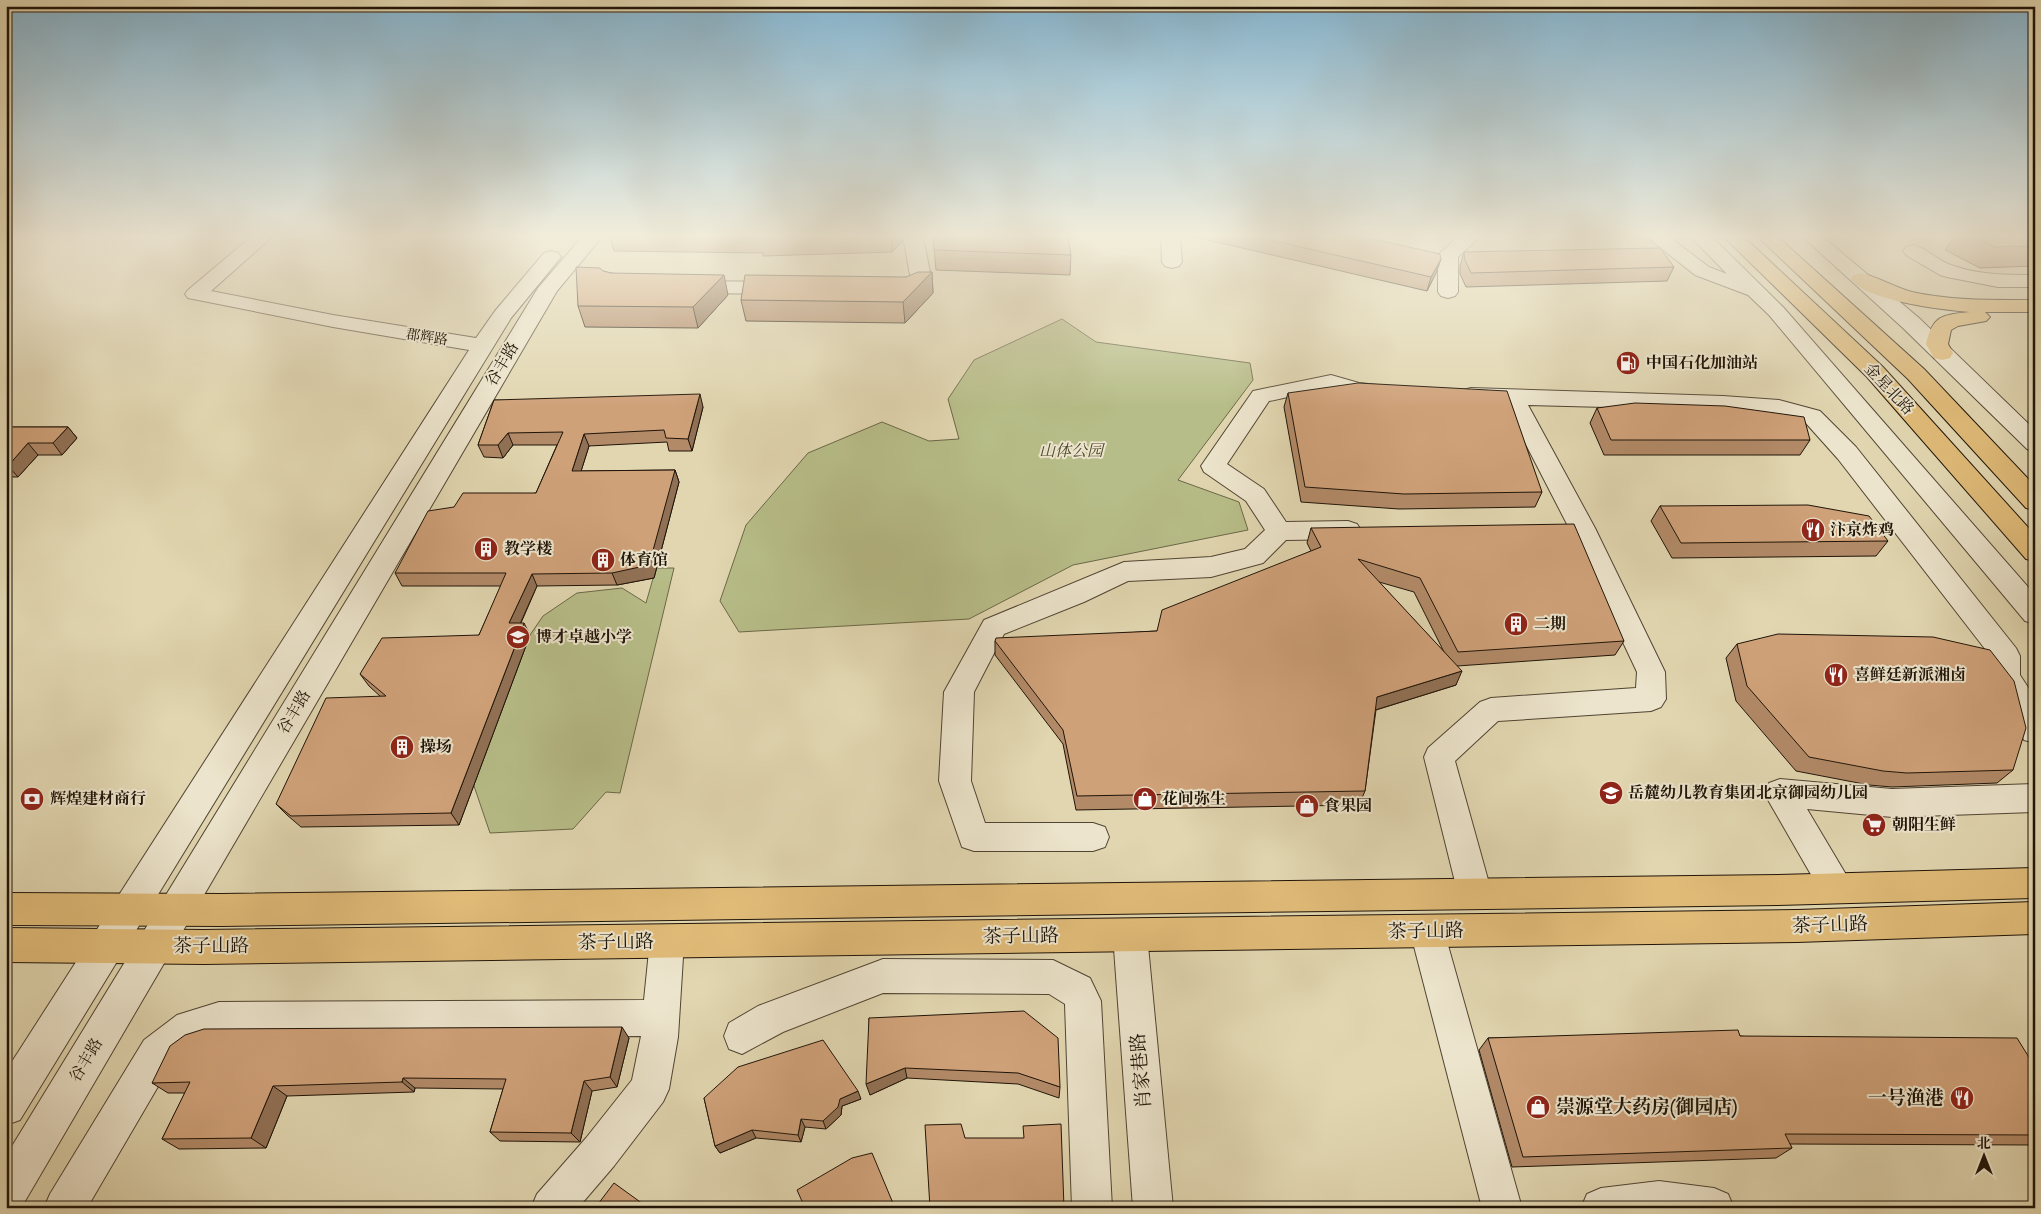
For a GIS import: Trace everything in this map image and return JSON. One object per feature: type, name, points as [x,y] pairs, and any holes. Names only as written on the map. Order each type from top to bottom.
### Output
[{"type":"main road","name":"金星北路","points":[[1793,294],[1875,372],[2035,552]]},
{"type":"main road","name":"金星北路","points":[[1829,294],[1916,374],[2035,502]]},
{"type":"main road","points":[[1895,294],[1926,302],[1960,306],[2035,306]]},
{"type":"main road","points":[[1942,353],[1937,344],[1938,332],[1941,327],[1952,320],[1975,316],[2035,316]]},
{"type":"main road","name":"茶子山路","points":[[6,909],[130,908],[176,910],[1475,894],[2035,883]]},
{"type":"main road","name":"茶子山路","points":[[6,945],[204,947],[1130,935],[1797,926],[2035,918]]},
{"type":"street","name":"郡辉路","points":[[195,294],[333,321],[483,346]]},
{"type":"street","name":"谷丰路","points":[[6,1106],[502,315],[520,294]]},
{"type":"street","name":"谷丰路","points":[[6,1194],[545,294]]},
{"type":"street","points":[[1759,294],[1776,311],[2035,614]]},
{"type":"street","points":[[1878,294],[2035,444]]},
{"type":"street","points":[[1279,531],[1255,495],[1213,466],[1261,396],[1331,382],[1357,390],[1400,392]]},
{"type":"street","points":[[1447,394],[1723,402],[1779,407],[1812,416],[1847,453],[2006,656],[2005,676],[2034,722],[2035,731]]},
{"type":"street","points":[[1475,894],[1439,757],[1491,710],[1651,699],[1651,672],[1582,528],[1513,397]]},
{"type":"street","points":[[1552,528],[1582,528]]},
{"type":"street","points":[[1093,837],[974,837],[955,781],[959,692],[994,627],[1124,572],[1211,567],[1254,556],[1279,531],[1367,530]]},
{"type":"street","points":[[1837,888],[1780,793],[1892,803],[2035,798]]},
{"type":"street","points":[[1427,931],[1502,1208]]},
{"type":"street","name":"肖家巷路","points":[[1130,935],[1153,1208]]},
{"type":"street","points":[[551,1208],[600,1152],[650,1089],[661,1018],[667,941]]},
{"type":"street","points":[[742,1036],[771,1019],[883,976],[1053,977],[1077,990],[1083,1001],[1092,1208]]},
{"type":"street","points":[[64,1208],[157,1053],[190,1028],[219,1020],[661,1018]]},
{"type":"street","points":[[1601,1208],[1658,1201],[1714,1208]]},
{"type":"green space","name":"山体公园","points":[[1062,319],[1096,342],[1250,363],[1253,380],[1178,480],[1239,502],[1248,530],[1073,565],[969,619],[739,632],[720,601],[746,525],[808,453],[882,422],[929,441],[959,439],[948,399],[974,360]]},
{"type":"green space","points":[[656,568],[674,568],[620,793],[606,792],[573,829],[490,833],[473,783],[530,635],[543,616],[577,593],[622,588],[646,603]]},
{"type":"building","points":[[577,294],[706,294],[693,307],[578,306]]},
{"type":"building","points":[[742,294],[911,294],[903,302],[741,300]]},
{"type":"building","points":[[1358,383],[1507,391],[1542,492],[1404,494],[1305,487],[1288,393]]},
{"type":"building","points":[[700,394],[688,439],[666,438],[664,430],[584,434],[572,471],[675,470],[649,565],[612,573],[532,574],[509,623],[524,623],[451,813],[291,816],[276,804],[326,698],[386,696],[360,674],[382,638],[479,635],[506,573],[395,573],[428,511],[454,507],[463,493],[536,493],[563,432],[508,433],[498,445],[478,445],[494,400]]},
{"type":"building","points":[[1635,403],[1725,406],[1804,417],[1810,440],[1611,440],[1597,408]]},
{"type":"building","points":[[6,427],[68,427],[53,443],[28,443],[6,466]]},
{"type":"building","points":[[1808,505],[1869,516],[1888,541],[1681,543],[1660,506]]},
{"type":"building","points":[[1574,524],[1624,641],[1458,652],[1420,578],[1358,559],[1462,671],[1377,697],[1365,791],[1077,796],[1063,730],[995,641],[996,638],[1157,631],[1162,610],[1321,547],[1311,528]]},
{"type":"building","points":[[1778,634],[1933,637],[1990,650],[2014,681],[2026,728],[2013,770],[1907,773],[1883,771],[1809,757],[1747,686],[1737,644]]},
{"type":"building","points":[[1024,1011],[1058,1038],[1060,1087],[1018,1073],[905,1068],[866,1084],[869,1018]]},
{"type":"building","points":[[622,1027],[610,1077],[584,1081],[571,1133],[490,1132],[506,1079],[403,1078],[402,1082],[273,1086],[251,1138],[162,1139],[190,1082],[152,1083],[170,1046],[185,1035],[204,1029]]},
{"type":"building","points":[[1738,1030],[1740,1036],[2017,1038],[2035,1067],[2035,1135],[1785,1134],[1792,1148],[1523,1157],[1488,1038]]},
{"type":"building","points":[[823,1040],[858,1091],[840,1099],[838,1107],[823,1121],[801,1119],[798,1135],[752,1130],[715,1146],[704,1098],[738,1067]]},
{"type":"building","points":[[961,1124],[965,1138],[1024,1138],[1023,1126],[1061,1124],[1064,1208],[930,1208],[925,1125]]},
{"type":"building","points":[[872,1153],[895,1208],[805,1208],[797,1190],[852,1158]]},
{"type":"building","points":[[614,1183],[643,1204],[641,1208],[595,1208]]},
{"type":"place","name":"中国石化加油站","points":[[1628,363]]},
{"type":"place","name":"汴京炸鸡","points":[[1813,530]]},
{"type":"place","name":"教学楼","points":[[486,549]]},
{"type":"place","name":"体育馆","points":[[603,560]]},
{"type":"place","name":"二期","points":[[1516,624]]},
{"type":"place","name":"博才卓越小学","points":[[518,637]]},
{"type":"place","name":"喜鲜廷新派湘卤","points":[[1836,675]]},
{"type":"place","name":"操场","points":[[402,747]]},
{"type":"place","name":"岳麓幼儿教育集团北京御园幼儿园","points":[[1611,793]]},
{"type":"place","name":"辉煌建材商行","points":[[32,799]]},
{"type":"place","name":"花间弥生","points":[[1145,799]]},
{"type":"place","name":"食果园","points":[[1307,806]]},
{"type":"place","name":"朝阳生鲜","points":[[1874,825]]},
{"type":"place","name":"一号渔港","points":[[1962,1098]]},
{"type":"place","name":"崇源堂大药房(御园店)","points":[[1538,1107]]}]
